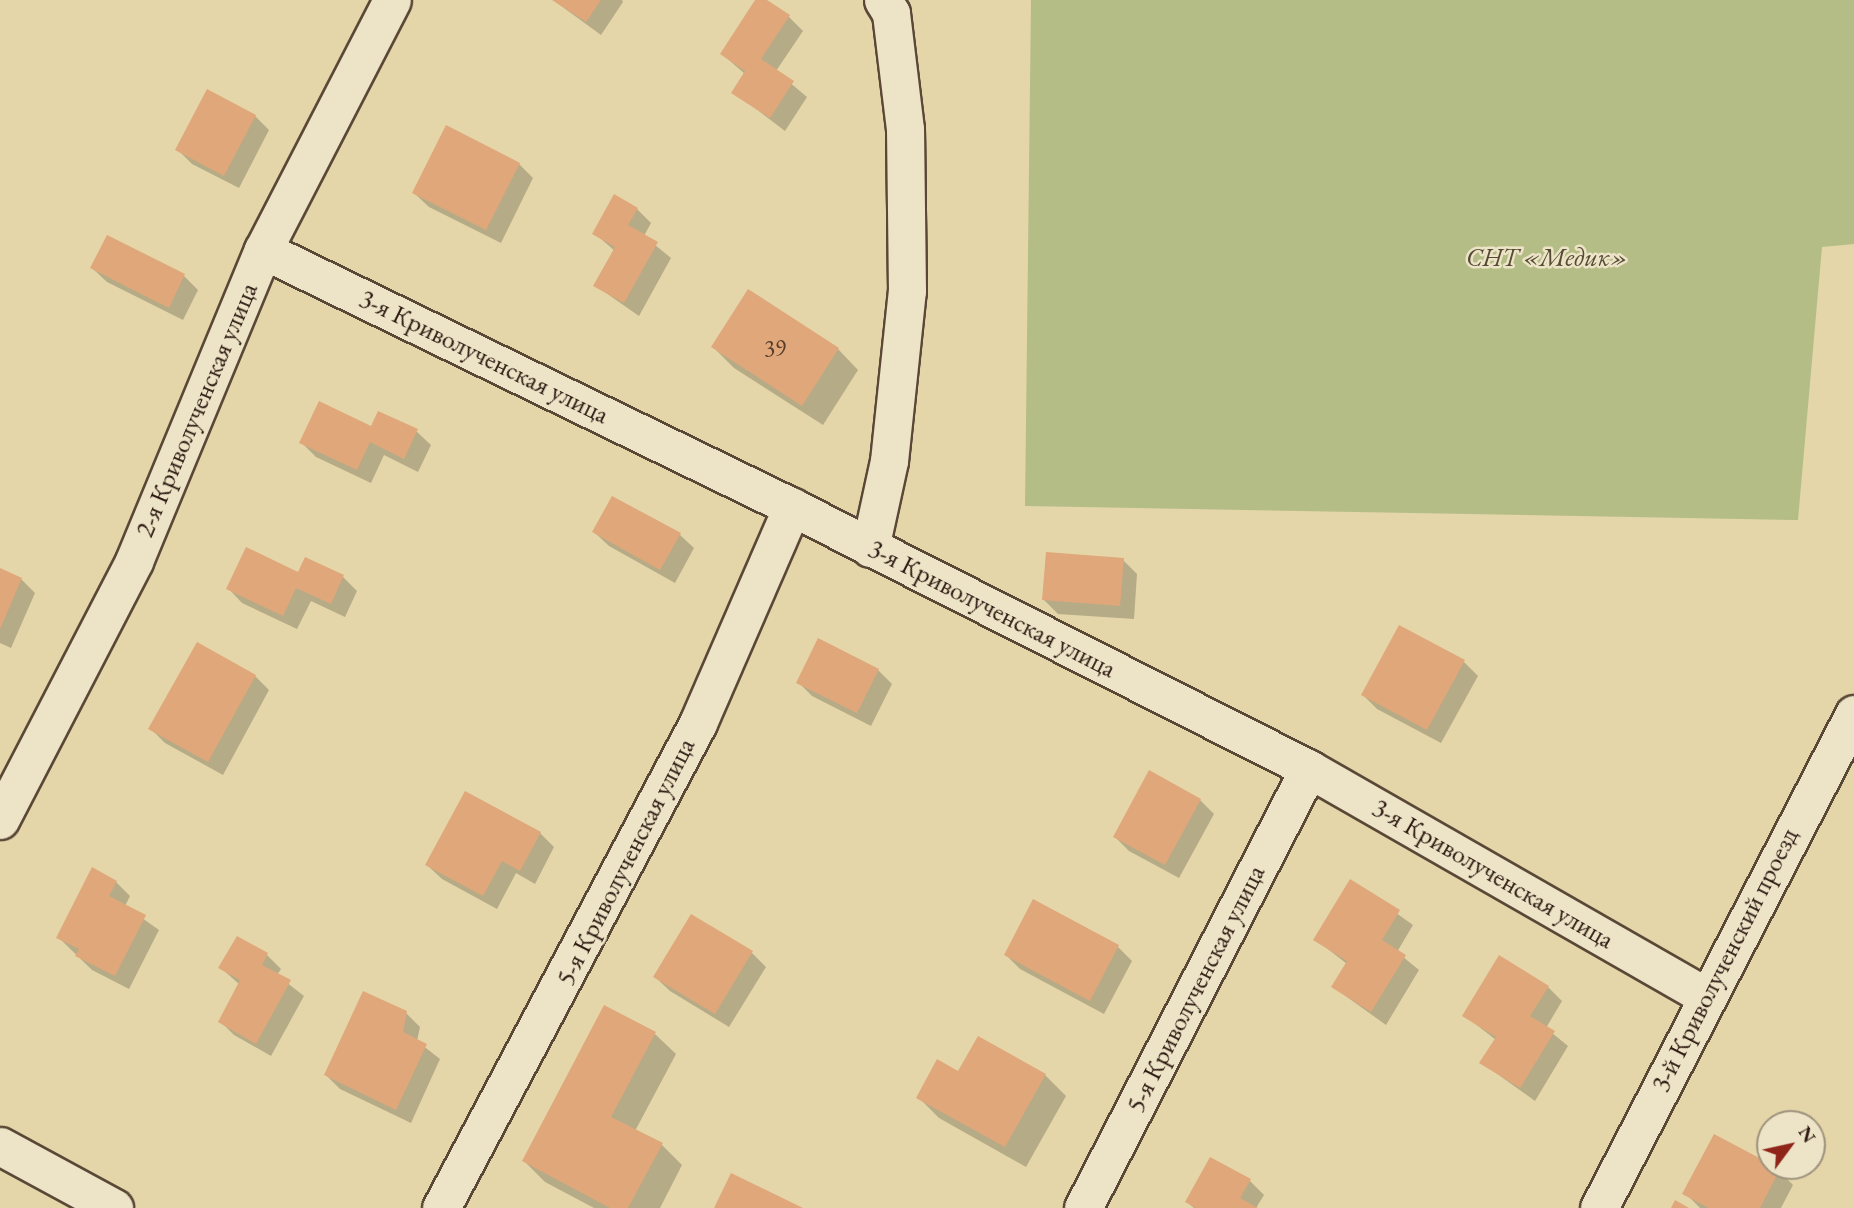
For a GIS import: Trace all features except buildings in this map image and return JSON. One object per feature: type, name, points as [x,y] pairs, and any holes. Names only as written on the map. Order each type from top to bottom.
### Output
[{"type":"street","name":"2-я Криволученская улица","points":[[0,820],[134,561],[263,250],[392,0]]},
{"type":"street","points":[[870,548],[889,461],[907,291],[905,129],[891,13],[883,0]]},
{"type":"street","name":"3-я Криволученская улица","points":[[263,250],[792,507],[1309,769],[1705,996]]},
{"type":"street","name":"5-я Криволученская улица","points":[[441,1208],[698,723],[792,507]]},
{"type":"street","name":"3-й Криволученский проезд","points":[[1599,1208],[1705,996],[1854,714]]},
{"type":"street","name":"5-я Криволученская улица","points":[[1083,1208],[1309,769]]},
{"type":"street","points":[[0,1146],[114,1208]]},
{"type":"green space","name":"СНТ «Медик»","points":[[1031,0],[1854,0],[1854,244],[1822,247],[1798,520],[1025,506]]}]
